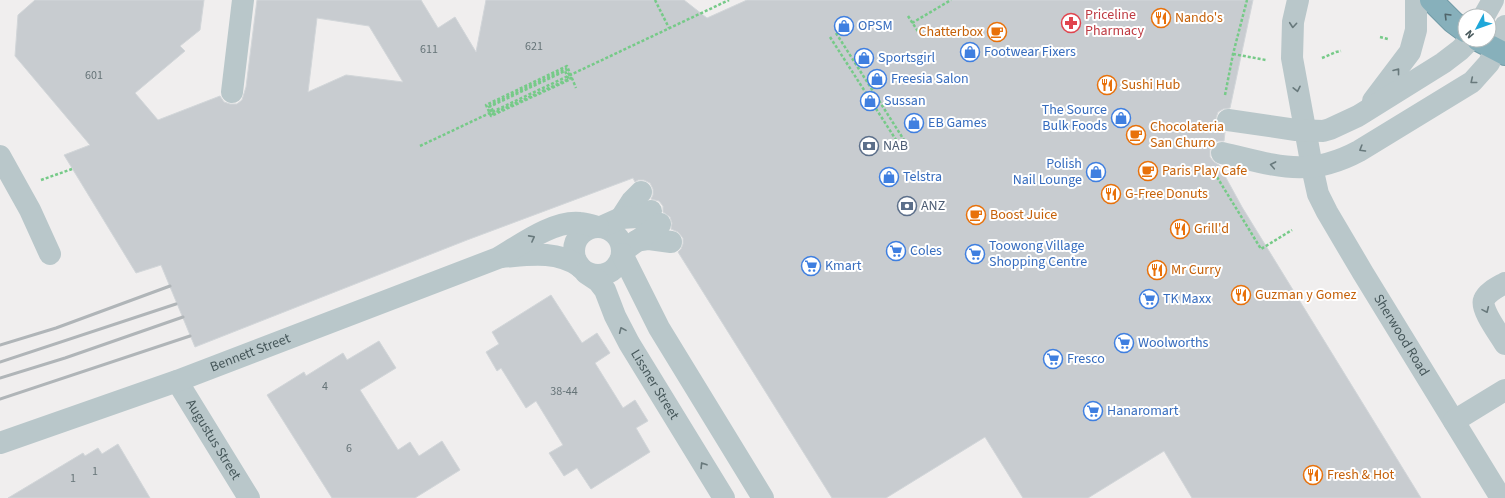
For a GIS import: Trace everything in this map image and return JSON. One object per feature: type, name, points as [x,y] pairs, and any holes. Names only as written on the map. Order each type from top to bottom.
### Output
[{"type":"highway","points":[[1431,0],[1457,25]]},
{"type":"street","points":[[232,92],[242,0]]},
{"type":"street","name":"Sherwood Road","points":[[1298,0],[1293,22],[1292,58],[1318,194],[1327,212],[1501,498]]},
{"type":"street","points":[[1364,113],[1410,52],[1416,30],[1416,0]]},
{"type":"street","points":[[1497,41],[1505,26]]},
{"type":"street","points":[[1228,120],[1305,131],[1330,129],[1364,113],[1443,63],[1462,48]]},
{"type":"street","points":[[1222,153],[1277,166],[1312,167],[1331,163],[1349,156],[1467,85],[1483,70],[1493,48]]},
{"type":"street","points":[[0,156],[30,210],[50,254]]},
{"type":"street","points":[[621,218],[632,201],[641,192]]},
{"type":"street","points":[[587,271],[604,275],[615,269],[627,249],[661,226],[637,217],[621,218],[585,231],[576,240],[574,252],[587,271],[608,283],[632,301],[651,318],[659,328],[763,498]]},
{"type":"street","name":"Bennett Street","points":[[0,443],[177,380],[498,258],[532,238],[556,227],[569,223],[580,223],[599,227]]},
{"type":"street","points":[[599,227],[610,230],[627,249],[659,328]]},
{"type":"street","name":"Bennett Street","points":[[498,258],[528,255],[550,256],[567,259],[587,271]]},
{"type":"street","name":"Lissner Street","points":[[587,271],[605,290],[628,343],[724,498]]},
{"type":"street","points":[[1505,283],[1486,296],[1483,307],[1505,344]]},
{"type":"street","name":"Augustus Street","points":[[177,380],[250,498]]},
{"type":"street","points":[[1454,421],[1505,390]]},
{"type":"path","points":[[654,0],[669,28]]},
{"type":"path","points":[[420,146],[729,0]]},
{"type":"path","points":[[912,22],[951,0]]},
{"type":"path","points":[[1243,18],[1248,0]]},
{"type":"path","points":[[908,16],[919,33]]},
{"type":"path","points":[[836,33],[904,140]]},
{"type":"path","points":[[830,37],[898,143]]},
{"type":"path","points":[[1322,58],[1336,52],[1341,52]]},
{"type":"path","points":[[1233,54],[1266,60]]},
{"type":"path","points":[[493,111],[490,105],[566,69],[571,78],[564,82],[492,114],[489,107],[565,71],[567,76],[570,80],[491,116],[486,105],[567,66],[576,88]]},
{"type":"path","points":[[18,188],[72,169]]},
{"type":"path","points":[[1261,249],[1292,230]]},
{"type":"building","name":"Toowong Village Shopping Centre","points":[[35,0],[204,0],[200,30],[180,46],[185,51],[135,93],[158,120],[220,96],[224,102],[230,104],[237,104],[242,100],[246,87],[257,0],[421,0],[438,28],[455,17],[476,52],[486,0],[684,0],[707,18],[747,0],[1253,0],[1230,108],[1223,109],[1218,112],[1216,118],[1217,125],[1220,130],[1225,132],[1224,141],[1218,141],[1213,145],[1210,150],[1210,157],[1219,165],[1242,207],[1421,498],[1192,498],[1164,451],[1088,498],[1023,498],[985,437],[886,498],[832,498],[678,252],[683,244],[683,238],[678,232],[671,229],[672,223],[670,217],[663,212],[663,206],[659,201],[651,199],[653,189],[650,183],[644,180],[638,180],[635,182],[633,178],[467,240],[195,347],[161,265],[136,273],[64,155],[90,145],[15,56],[18,15]],"holes":[[[317,18],[369,26],[403,82],[346,75],[308,92]]]},
{"type":"building","points":[[551,295],[582,343],[597,333],[610,353],[595,363],[623,408],[635,400],[648,421],[636,428],[650,452],[591,489],[577,468],[564,476],[549,453],[563,445],[536,401],[526,408],[501,368],[497,371],[486,352],[499,344],[492,332]]},
{"type":"building","points":[[379,341],[396,368],[360,390],[398,450],[410,442],[419,456],[442,441],[460,470],[415,498],[332,498],[267,395],[304,372],[306,376],[343,353],[347,360]]},
{"type":"building","points":[[118,444],[150,498],[8,498],[83,453],[85,456],[98,448],[102,454]]},
{"type":"railway","points":[[0,345],[56,328],[170,286]]},
{"type":"railway","points":[[0,362],[176,304]]},
{"type":"railway","points":[[0,378],[65,358],[183,317]]},
{"type":"railway","points":[[0,399],[190,336]]},
{"type":"place","name":"Nando's","points":[[1161,18]]},
{"type":"place","name":"Priceline Pharmacy","points":[[1071,23]]},
{"type":"place","name":"OPSM","points":[[844,26]]},
{"type":"place","name":"Chatterbox","points":[[997,32]]},
{"type":"place","name":"Footwear Fixers","points":[[970,52]]},
{"type":"place","name":"Sportsgirl","points":[[864,58]]},
{"type":"place","name":"Freesia Salon","points":[[877,79]]},
{"type":"place","name":"Sushi Hub","points":[[1107,85]]},
{"type":"place","name":"Sussan","points":[[870,101]]},
{"type":"place","name":"The Source Bulk Foods","points":[[1121,118]]},
{"type":"place","name":"EB Games","points":[[914,123]]},
{"type":"place","name":"Chocolateria San Churro","points":[[1136,135]]},
{"type":"place","name":"NAB","points":[[869,146]]},
{"type":"place","name":"Paris Play Cafe","points":[[1148,171]]},
{"type":"place","name":"Polish Nail Lounge","points":[[1096,172]]},
{"type":"place","name":"Telstra","points":[[889,177]]},
{"type":"place","name":"G-Free Donuts","points":[[1111,194]]},
{"type":"place","name":"ANZ","points":[[907,206]]},
{"type":"place","name":"Boost Juice","points":[[976,215]]},
{"type":"place","name":"Grill'd","points":[[1180,229]]},
{"type":"place","name":"Coles","points":[[896,251]]},
{"type":"place","name":"Toowong Village Shopping Centre","points":[[975,254]]},
{"type":"place","name":"Kmart","points":[[811,266]]},
{"type":"place","name":"Mr Curry","points":[[1157,270]]},
{"type":"place","name":"Guzman y Gomez","points":[[1241,295]]},
{"type":"place","name":"TK Maxx","points":[[1149,299]]},
{"type":"place","name":"Woolworths","points":[[1124,343]]},
{"type":"place","name":"Fresco","points":[[1053,359]]},
{"type":"place","name":"Hanaromart","points":[[1093,411]]},
{"type":"place","name":"Fresh & Hot","points":[[1313,475]]}]
